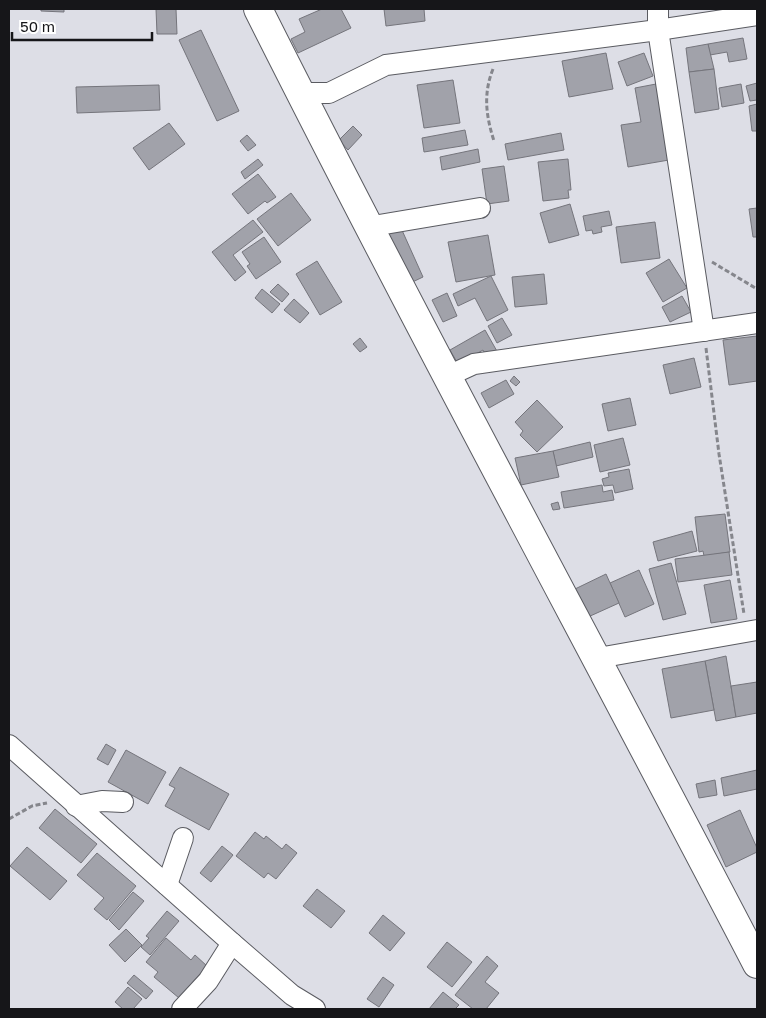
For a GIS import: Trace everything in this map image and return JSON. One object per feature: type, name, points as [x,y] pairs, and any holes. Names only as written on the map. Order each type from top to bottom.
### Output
[{"type":"highway","points":[[258,9],[367,227],[598,658],[757,964]]},
{"type":"street","points":[[658,9],[658,30],[704,331]]},
{"type":"street","points":[[300,93],[329,93],[386,65],[658,30],[757,15]]},
{"type":"street","points":[[367,227],[480,208]]},
{"type":"street","points":[[448,376],[474,364],[757,323]]},
{"type":"street","points":[[598,658],[752,631]]},
{"type":"street","points":[[9,745],[292,995],[315,1009]]},
{"type":"street","points":[[76,806],[102,801],[124,802]]},
{"type":"street","points":[[167,885],[183,838]]},
{"type":"street","points":[[182,1009],[208,981],[232,943]]},
{"type":"path","points":[[494,141],[486,110],[486,92],[501,50]]},
{"type":"path","points":[[709,260],[757,289]]},
{"type":"path","points":[[704,331],[719,454],[752,631]]},
{"type":"path","points":[[9,819],[32,806],[46,804],[58,789]]},
{"type":"building","points":[[41,9],[64,9],[64,12],[41,11]]},
{"type":"building","points":[[156,9],[176,9],[177,34],[157,34]]},
{"type":"building","points":[[322,9],[341,9],[351,28],[298,53],[291,39],[305,32],[299,19]]},
{"type":"building","points":[[384,9],[424,9],[425,21],[386,26]]},
{"type":"building","points":[[201,30],[239,111],[217,121],[179,40]]},
{"type":"building","points":[[743,38],[747,59],[729,62],[727,52],[710,55],[708,44]]},
{"type":"building","points":[[708,44],[714,69],[689,72],[686,48]]},
{"type":"building","points":[[606,53],[613,89],[569,97],[562,61]]},
{"type":"building","points":[[644,53],[653,76],[627,86],[618,62]]},
{"type":"building","points":[[714,69],[719,109],[695,113],[689,72]]},
{"type":"building","points":[[453,80],[460,123],[424,128],[417,85]]},
{"type":"building","points":[[757,83],[757,100],[750,101],[746,86]]},
{"type":"building","points":[[656,84],[669,160],[628,167],[621,125],[641,122],[635,88]]},
{"type":"building","points":[[741,84],[744,103],[722,107],[719,88]]},
{"type":"building","points":[[159,85],[160,110],[77,113],[76,87]]},
{"type":"building","points":[[757,104],[757,131],[752,131],[749,106]]},
{"type":"building","points":[[169,123],[185,144],[149,170],[133,148]]},
{"type":"building","points":[[353,126],[362,135],[348,150],[339,140]]},
{"type":"building","points":[[465,130],[468,145],[424,152],[422,138]]},
{"type":"building","points":[[561,133],[564,150],[508,160],[505,144]]},
{"type":"building","points":[[247,135],[256,145],[248,151],[240,141]]},
{"type":"building","points":[[478,149],[480,162],[442,170],[440,157]]},
{"type":"building","points":[[258,159],[263,165],[245,179],[241,172]]},
{"type":"building","points":[[568,159],[571,190],[568,190],[569,198],[543,201],[538,162]]},
{"type":"building","points":[[504,166],[509,201],[487,204],[482,169]]},
{"type":"building","points":[[258,174],[276,197],[267,203],[265,201],[248,214],[232,194]]},
{"type":"building","points":[[291,193],[311,220],[278,246],[257,219]]},
{"type":"building","points":[[570,204],[579,235],[549,243],[540,213]]},
{"type":"building","points":[[757,208],[757,237],[753,237],[749,209]]},
{"type":"building","points":[[609,211],[612,225],[601,227],[602,232],[593,234],[592,230],[586,231],[583,216]]},
{"type":"building","points":[[253,220],[263,232],[233,255],[246,272],[235,281],[212,252]]},
{"type":"building","points":[[655,222],[660,258],[621,263],[616,227]]},
{"type":"building","points":[[401,228],[423,277],[404,286],[382,236]]},
{"type":"building","points":[[488,235],[495,275],[456,282],[448,242]]},
{"type":"building","points":[[264,237],[281,262],[256,279],[247,266],[250,264],[242,252]]},
{"type":"building","points":[[669,259],[687,288],[663,302],[646,273]]},
{"type":"building","points":[[317,261],[342,302],[320,315],[296,274]]},
{"type":"building","points":[[544,274],[547,304],[515,307],[512,277]]},
{"type":"building","points":[[491,276],[508,310],[487,321],[475,298],[458,306],[453,294]]},
{"type":"building","points":[[278,284],[289,294],[282,302],[270,292]]},
{"type":"building","points":[[262,289],[280,304],[272,313],[255,298]]},
{"type":"building","points":[[447,293],[457,316],[443,322],[432,300]]},
{"type":"building","points":[[682,296],[691,312],[670,322],[662,307]]},
{"type":"building","points":[[294,299],[309,313],[300,323],[284,310]]},
{"type":"building","points":[[502,318],[512,335],[497,343],[488,326]]},
{"type":"building","points":[[485,330],[498,353],[488,359],[483,350],[458,364],[450,350]]},
{"type":"building","points":[[757,336],[757,381],[729,385],[723,340]]},
{"type":"building","points":[[360,338],[367,347],[360,352],[353,344]]},
{"type":"building","points":[[694,358],[701,387],[670,394],[663,365]]},
{"type":"building","points":[[514,376],[520,382],[516,386],[510,381]]},
{"type":"building","points":[[506,380],[514,394],[489,408],[481,393]]},
{"type":"building","points":[[630,398],[636,425],[608,431],[602,404]]},
{"type":"building","points":[[537,400],[563,427],[537,452],[520,435],[523,431],[515,422]]},
{"type":"building","points":[[623,438],[630,465],[600,472],[594,445]]},
{"type":"building","points":[[590,442],[593,457],[556,466],[553,451]]},
{"type":"building","points":[[553,451],[559,477],[521,485],[515,458]]},
{"type":"building","points":[[629,469],[633,489],[615,493],[613,485],[604,486],[602,479],[609,477],[608,473]]},
{"type":"building","points":[[602,485],[603,492],[612,490],[614,500],[564,508],[561,492]]},
{"type":"building","points":[[558,502],[560,509],[553,510],[551,504]]},
{"type":"building","points":[[725,514],[730,552],[704,556],[703,551],[699,552],[695,517]]},
{"type":"building","points":[[692,531],[697,551],[658,561],[653,542]]},
{"type":"building","points":[[729,552],[732,575],[678,582],[675,559]]},
{"type":"building","points":[[671,563],[686,614],[663,620],[649,569]]},
{"type":"building","points":[[639,570],[654,604],[625,617],[610,583]]},
{"type":"building","points":[[606,574],[619,603],[588,617],[575,589]]},
{"type":"building","points":[[730,580],[737,619],[711,623],[704,585]]},
{"type":"building","points":[[726,656],[736,717],[716,721],[705,661]]},
{"type":"building","points":[[705,661],[714,710],[671,718],[662,669]]},
{"type":"building","points":[[757,682],[757,713],[736,717],[731,686]]},
{"type":"building","points":[[106,744],[116,750],[108,765],[97,759]]},
{"type":"building","points":[[126,750],[166,772],[148,804],[108,782]]},
{"type":"building","points":[[180,767],[229,794],[209,830],[165,806],[175,788],[169,785]]},
{"type":"building","points":[[757,770],[757,789],[724,796],[721,778]]},
{"type":"building","points":[[715,780],[717,795],[699,798],[696,784]]},
{"type":"building","points":[[55,809],[97,844],[81,863],[39,828]]},
{"type":"building","points":[[740,810],[757,848],[757,852],[726,867],[707,825]]},
{"type":"building","points":[[255,832],[264,839],[266,836],[282,849],[286,844],[297,853],[276,879],[268,873],[264,878],[236,856]]},
{"type":"building","points":[[222,846],[233,855],[211,882],[200,873]]},
{"type":"building","points":[[27,847],[67,881],[50,900],[10,866]]},
{"type":"building","points":[[97,853],[136,886],[107,920],[94,909],[104,898],[77,875]]},
{"type":"building","points":[[317,889],[345,911],[331,928],[303,906]]},
{"type":"building","points":[[133,892],[144,901],[119,930],[109,920]]},
{"type":"building","points":[[167,911],[179,921],[150,955],[141,947],[149,938],[146,936]]},
{"type":"building","points":[[383,915],[405,933],[390,951],[369,933]]},
{"type":"building","points":[[126,929],[142,945],[125,962],[109,945]]},
{"type":"building","points":[[166,938],[191,960],[195,955],[207,966],[179,998],[154,977],[158,972],[146,962]]},
{"type":"building","points":[[447,942],[472,962],[452,987],[427,967]]},
{"type":"building","points":[[487,956],[498,966],[485,982],[499,993],[486,1009],[473,1009],[455,995]]},
{"type":"building","points":[[134,975],[153,991],[146,999],[127,983]]},
{"type":"building","points":[[383,977],[394,985],[379,1007],[367,999]]},
{"type":"building","points":[[128,987],[142,999],[133,1009],[123,1009],[115,1002]]},
{"type":"building","points":[[443,992],[459,1005],[455,1009],[429,1009]]}]
